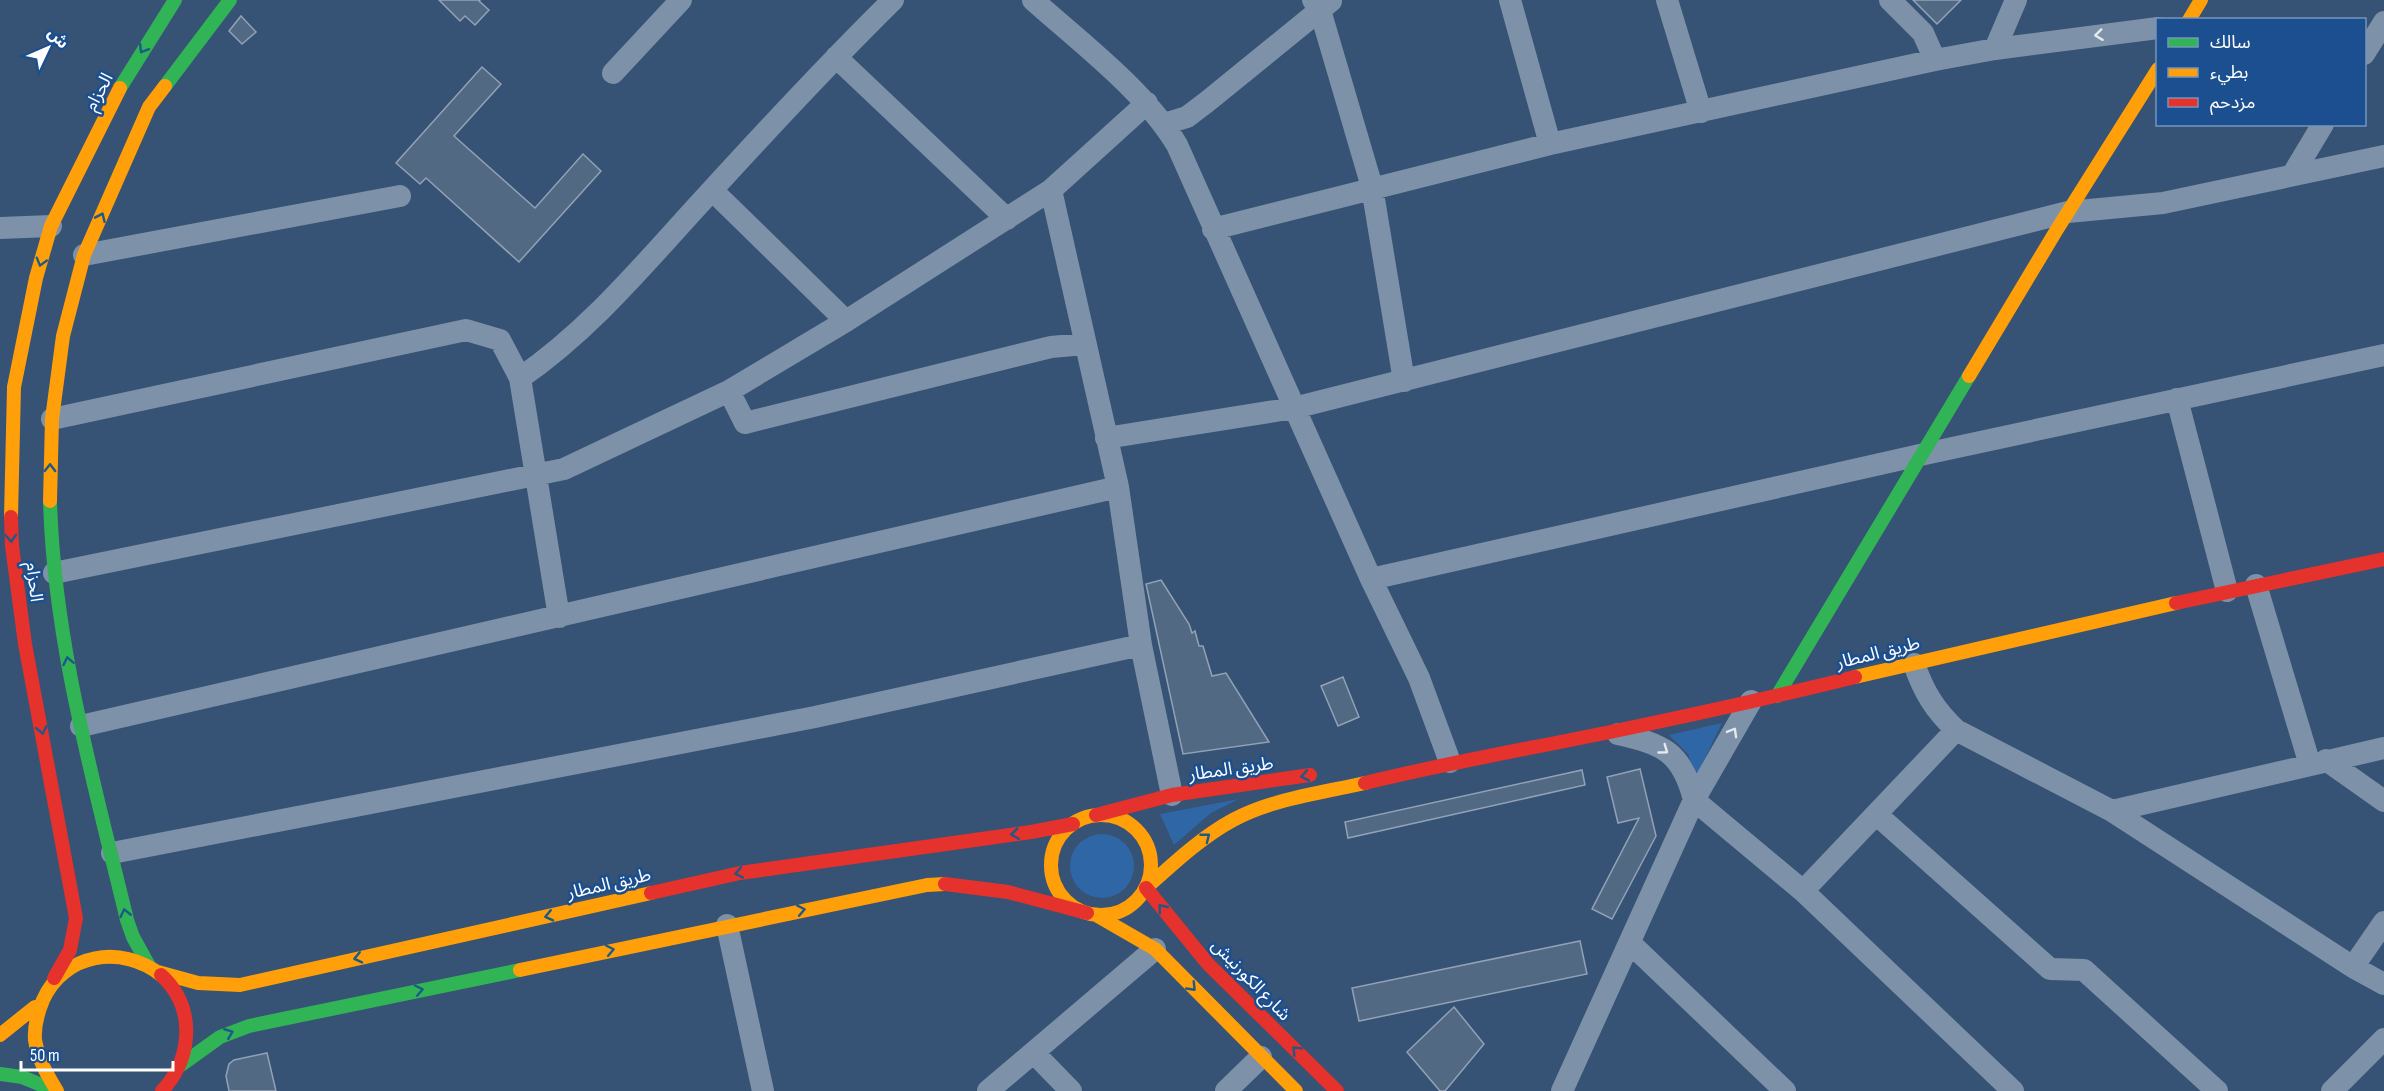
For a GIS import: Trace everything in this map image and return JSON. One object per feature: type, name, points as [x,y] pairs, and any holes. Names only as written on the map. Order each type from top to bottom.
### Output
[{"type":"main road","name":"الحزام","points":[[36,1007],[68,958],[73,946],[76,918],[10,611],[12,546],[10,497],[14,387],[36,278],[51,226],[123,83],[175,0]]},
{"type":"main road","name":"الحزام","points":[[178,1070],[187,1044],[187,1021],[174,989],[153,969],[133,937],[127,920],[81,726],[60,622],[54,573],[50,487],[52,419],[63,336],[84,255],[149,107],[230,0]]},
{"type":"main road","points":[[2190,18],[2201,0]]},
{"type":"main road","points":[[1777,696],[1920,455],[2156,71]]},
{"type":"main road","name":"طريق المطار","points":[[1146,888],[1204,838],[1234,818],[1269,806],[1450,762],[1610,732],[1777,696],[2227,591],[2384,559]]},
{"type":"main road","points":[[1368,769],[1380,778]]},
{"type":"main road","name":"طريق المطار","points":[[1086,818],[1172,795],[1320,774]]},
{"type":"main road","points":[[162,1091],[178,1070],[214,1040],[249,1026],[927,885],[987,886],[1036,897],[1092,914],[1111,914],[1125,909],[1137,900],[1146,888],[1151,860],[1147,846],[1139,833],[1128,823],[1114,817],[1100,816],[1086,818],[1073,824],[1062,835],[1055,847],[1052,862],[1053,877],[1059,891],[1068,902],[1092,914],[1155,949],[1296,1091]]},
{"type":"main road","name":"طريق المطار","points":[[54,978],[72,965],[93,957],[116,956],[187,983],[240,985],[740,873],[1031,832],[1073,824]]},
{"type":"main road","name":"شارع الكورنيش","points":[[1146,888],[1208,964],[1337,1091]]},
{"type":"main road","points":[[0,1035],[36,1007]]},
{"type":"main road","points":[[36,1007],[31,1029],[34,1052],[42,1073],[57,1091]]},
{"type":"main road","points":[[172,1091],[178,1070]]},
{"type":"main road","points":[[0,1074],[22,1077],[57,1091]]},
{"type":"street","points":[[613,73],[681,0]]},
{"type":"street","points":[[520,378],[554,354],[603,309],[836,57],[893,0]]},
{"type":"street","points":[[1033,0],[1147,103],[1177,145],[1371,579],[1425,693],[1450,762]]},
{"type":"street","points":[[1510,0],[1550,144]]},
{"type":"street","points":[[1667,0],[1701,112]]},
{"type":"street","points":[[1890,0],[1923,33],[1935,60]]},
{"type":"street","points":[[1995,49],[2016,0]]},
{"type":"street","points":[[1164,124],[1187,117],[1322,3],[1372,187],[1404,381]]},
{"type":"street","points":[[2366,51],[2384,22]]},
{"type":"street","points":[[1213,229],[1372,187],[1550,144],[1935,60],[1995,49],[2156,28]]},
{"type":"street","points":[[836,57],[1007,219]]},
{"type":"street","points":[[54,573],[564,469],[729,392],[846,321],[1051,190],[1147,103]]},
{"type":"street","points":[[2293,174],[2322,126]]},
{"type":"street","points":[[1106,438],[1294,408],[2068,212],[2163,203],[2384,156]]},
{"type":"street","points":[[712,190],[846,321]]},
{"type":"street","points":[[1051,190],[1118,487],[1142,645],[1172,795]]},
{"type":"street","points":[[84,255],[400,196]]},
{"type":"street","points":[[0,228],[51,226]]},
{"type":"street","points":[[52,419],[466,330],[500,340],[520,378],[559,617]]},
{"type":"street","points":[[729,392],[745,423],[1051,347],[1085,344]]},
{"type":"street","points":[[1371,579],[1920,455],[2384,355]]},
{"type":"street","points":[[2177,399],[2227,591]]},
{"type":"street","points":[[81,726],[1118,487]]},
{"type":"street","points":[[2256,585],[2318,763],[2384,801]]},
{"type":"street","points":[[112,853],[804,719],[1142,645]]},
{"type":"street","points":[[1914,664],[1922,687],[1938,712],[1956,730],[2112,811],[2353,967],[2384,984]]},
{"type":"street","points":[[1567,1088],[1694,800],[1751,701]]},
{"type":"street","points":[[1803,891],[1956,730]]},
{"type":"street","points":[[1610,732],[1650,741],[1662,747],[1680,765],[1690,784],[1694,800],[1803,891],[2013,1091]]},
{"type":"street","points":[[2112,811],[2384,748]]},
{"type":"street","points":[[1876,814],[2050,969],[2084,970],[2217,1091]]},
{"type":"street","points":[[2353,967],[2384,922]]},
{"type":"street","points":[[727,925],[763,1091]]},
{"type":"street","points":[[1630,943],[1785,1091]]},
{"type":"street","points":[[988,1091],[1155,949]]},
{"type":"street","points":[[2332,1091],[2384,1040]]},
{"type":"street","points":[[1034,1053],[1071,1091]]},
{"type":"street","points":[[1226,1091],[1261,1057]]},
{"type":"shaded area","points":[[1722,723],[1696,777],[1688,754],[1669,735]]},
{"type":"shaded area","points":[[1239,799],[1211,813],[1174,845],[1160,814]]},
{"type":"shaded area","points":[[1102,834],[1114,836],[1125,843],[1132,854],[1134,866],[1132,878],[1125,889],[1114,896],[1102,898],[1090,896],[1079,889],[1072,878],[1070,866],[1072,854],[1079,843],[1090,836]]},
{"type":"building","points":[[439,0],[480,0],[489,10],[475,25],[465,16],[460,21]]},
{"type":"building","points":[[1913,0],[1961,0],[1937,24]]},
{"type":"building","points":[[241,16],[256,32],[242,44],[229,31]]},
{"type":"building","points":[[482,67],[501,84],[454,136],[535,208],[583,154],[601,171],[519,262],[426,178],[420,184],[396,163]]},
{"type":"building","points":[[1161,580],[1189,624],[1192,633],[1195,631],[1199,646],[1203,646],[1212,676],[1226,673],[1269,742],[1183,754],[1146,584]]},
{"type":"building","points":[[1343,677],[1359,717],[1338,726],[1321,686]]},
{"type":"building","points":[[1640,769],[1656,836],[1612,919],[1592,909],[1639,818],[1618,823],[1607,777]]},
{"type":"building","points":[[1582,770],[1585,785],[1348,838],[1345,822]]},
{"type":"building","points":[[1580,941],[1587,974],[1359,1021],[1352,988]]},
{"type":"building","points":[[1454,1007],[1484,1044],[1445,1091],[1440,1091],[1407,1052]]},
{"type":"building","points":[[267,1053],[276,1091],[229,1091],[226,1076],[229,1064],[234,1060]]},
{"type":"traffic: fast","points":[[120,88],[175,0]]},
{"type":"traffic: fast","points":[[165,86],[230,0]]},
{"type":"traffic: fast","points":[[1777,696],[1969,376]]},
{"type":"traffic: fast","points":[[50,501],[59,607],[67,660],[89,764],[127,920],[133,937],[149,966]]},
{"type":"traffic: fast","points":[[181,1065],[220,1037],[249,1026],[520,970]]},
{"type":"traffic: fast","points":[[0,1074],[22,1077],[56,1091]]},
{"type":"traffic: slow","points":[[2190,18],[2201,0]]},
{"type":"traffic: slow","points":[[1969,376],[2056,231],[2156,72]]},
{"type":"traffic: slow","points":[[50,501],[52,419],[63,336],[84,255],[149,107],[165,86]]},
{"type":"traffic: slow","points":[[11,517],[14,387],[36,278],[51,226],[120,88]]},
{"type":"traffic: slow","points":[[1855,677],[2176,603]]},
{"type":"traffic: slow","points":[[1146,888],[1198,843],[1233,820],[1280,802],[1365,783]]},
{"type":"traffic: slow","points":[[1101,815],[1120,819],[1136,830],[1147,846],[1151,865],[1147,884],[1136,900],[1120,911],[1101,915],[1082,911],[1066,900],[1055,884],[1051,865],[1055,846],[1066,830],[1082,819],[1101,815]]},
{"type":"traffic: slow","points":[[520,970],[927,885],[945,884]]},
{"type":"traffic: slow","points":[[158,972],[198,983],[240,985],[651,893]]},
{"type":"traffic: slow","points":[[1096,915],[1155,949],[1296,1091]]},
{"type":"traffic: slow","points":[[57,1091],[46,1073],[35,1040],[40,1009],[52,984],[79,963],[95,958],[129,959],[146,965],[161,975]]},
{"type":"traffic: slow","points":[[0,1035],[35,1007]]},
{"type":"traffic: jam","points":[[11,517],[12,546],[25,644],[76,918],[70,950],[54,978]]},
{"type":"traffic: jam","points":[[2176,603],[2384,559]]},
{"type":"traffic: jam","points":[[1365,783],[1764,699],[1855,677]]},
{"type":"traffic: jam","points":[[1096,815],[1172,795],[1310,775]]},
{"type":"traffic: jam","points":[[651,893],[740,873],[1031,832],[1073,824]]},
{"type":"traffic: jam","points":[[945,884],[1008,892],[1087,913]]},
{"type":"traffic: jam","points":[[1146,888],[1208,964],[1337,1091]]},
{"type":"traffic: jam","points":[[161,975],[180,1002],[185,1017],[186,1032],[185,1048],[180,1063],[162,1091]]}]
